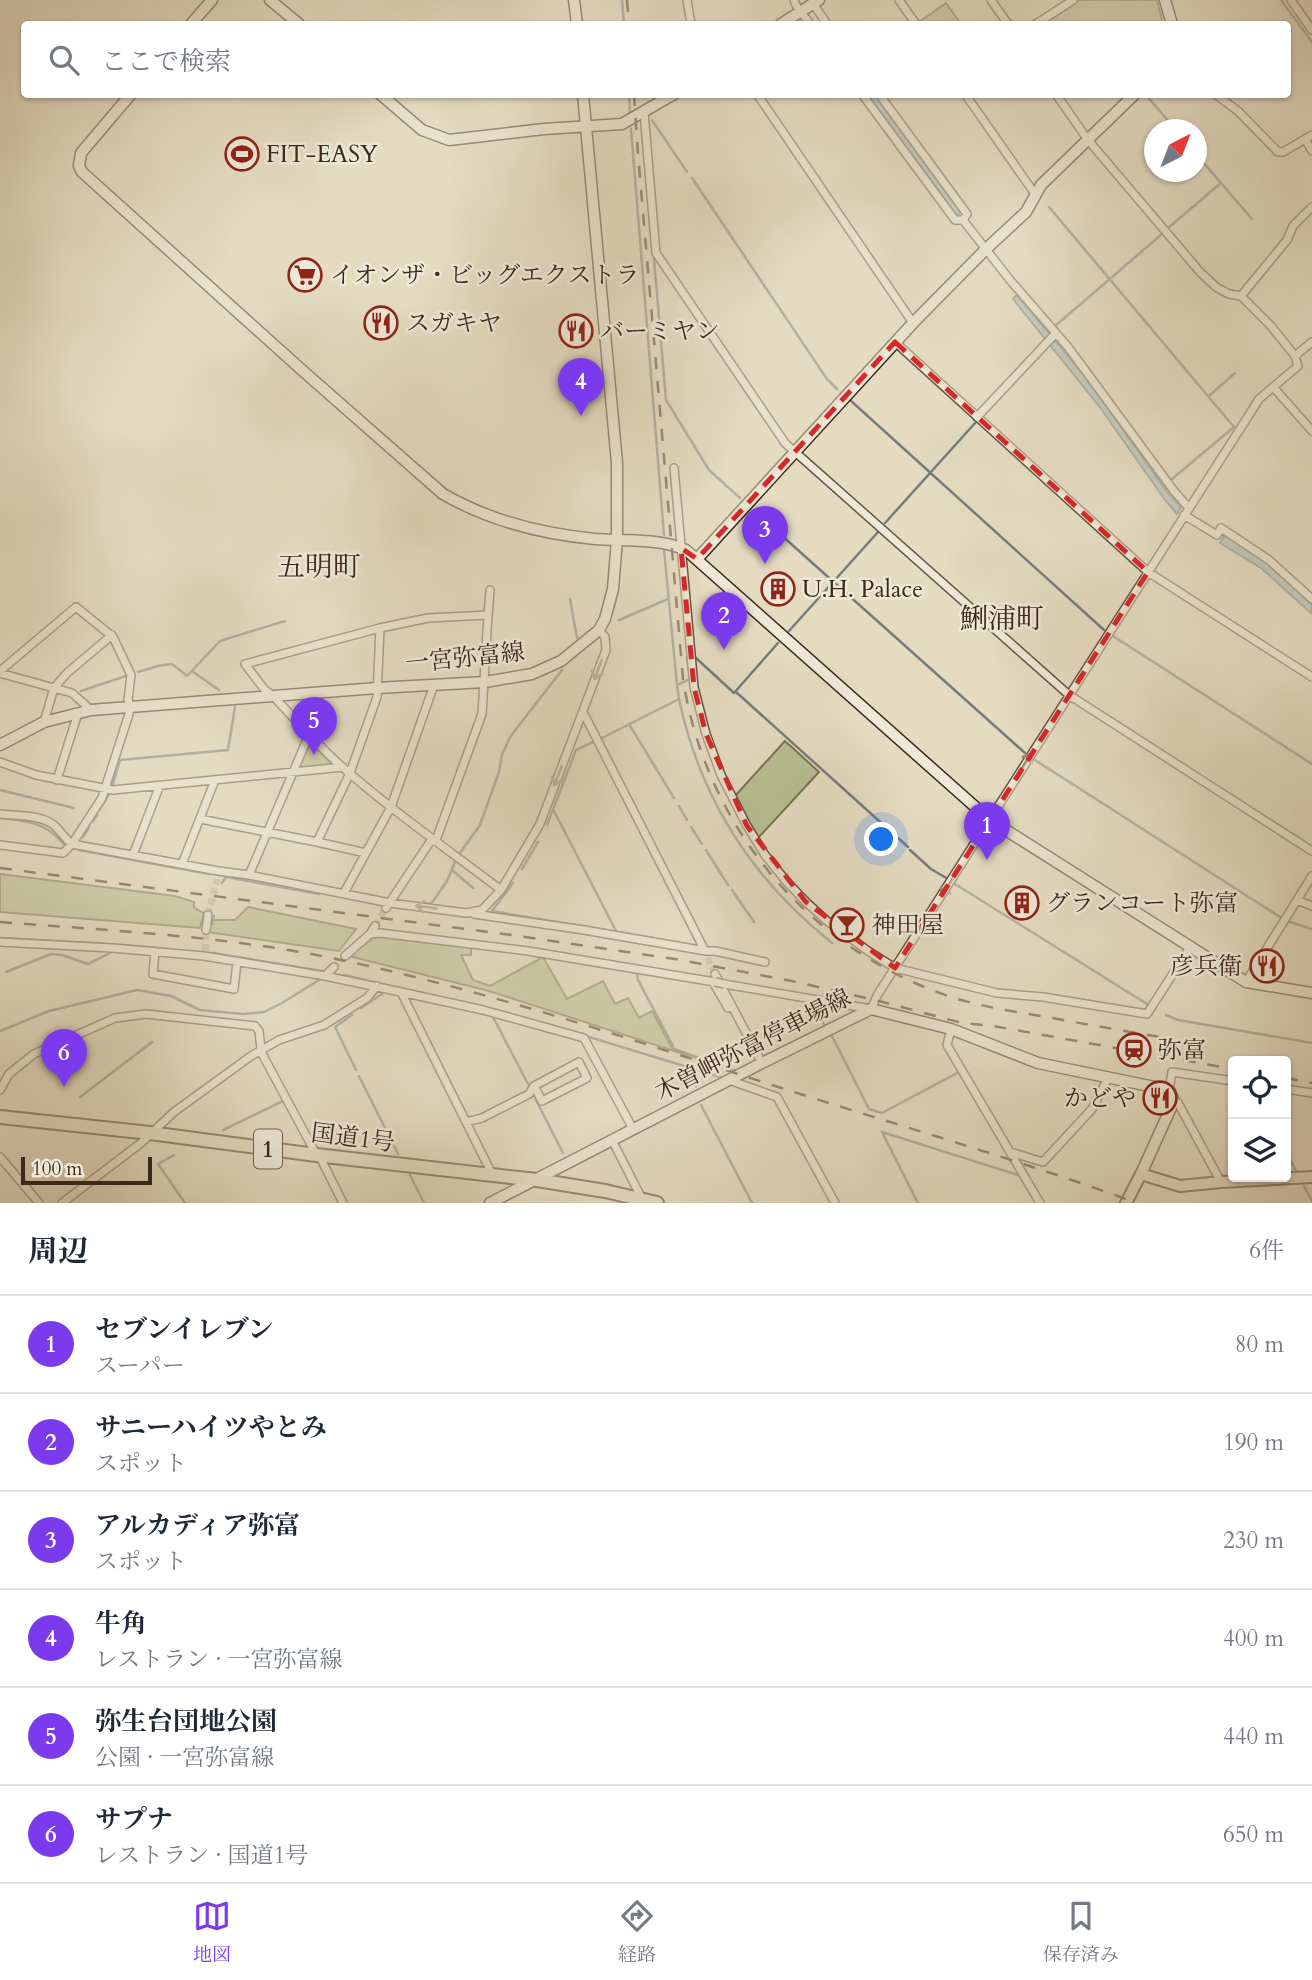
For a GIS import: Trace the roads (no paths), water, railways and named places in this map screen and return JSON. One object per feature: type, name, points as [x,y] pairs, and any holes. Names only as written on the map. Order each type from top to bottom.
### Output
[{"type":"highway","name":"国道1号","points":[[0,1117],[537,1180],[657,1203]]},
{"type":"main road","points":[[1126,1203],[1141,1174],[1180,1186],[1312,1177]]},
{"type":"street","points":[[194,21],[212,0]]},
{"type":"street","points":[[270,0],[295,21]]},
{"type":"street","points":[[575,0],[577,21]]},
{"type":"street","points":[[687,0],[690,21]]},
{"type":"street","points":[[794,0],[810,5],[824,21]]},
{"type":"street","points":[[899,0],[914,21]]},
{"type":"street","points":[[991,0],[1006,21]]},
{"type":"street","points":[[1041,21],[1073,0]]},
{"type":"street","points":[[1165,0],[1171,21]]},
{"type":"street","points":[[1290,0],[1311,28]]},
{"type":"street","points":[[786,21],[810,5]]},
{"type":"street","points":[[128,98],[81,153],[79,166],[82,172],[303,372],[443,494],[496,519],[541,531],[681,548],[697,559],[990,820],[1246,982],[1312,993]]},
{"type":"street","points":[[384,98],[422,130],[449,140],[544,129],[622,124],[668,98]]},
{"type":"street","points":[[466,913],[482,910],[501,890],[540,824],[606,650],[606,638],[599,630],[605,619],[613,589],[617,540],[617,463],[583,98]]},
{"type":"street","points":[[760,98],[913,323]]},
{"type":"street","points":[[865,98],[954,220],[963,220]]},
{"type":"street","points":[[882,98],[967,214],[963,220]]},
{"type":"street","points":[[968,98],[1035,194]]},
{"type":"street","points":[[345,956],[372,930],[717,980],[871,1009],[878,994],[1259,399],[1298,366],[1295,356],[1271,326],[1241,296],[1229,294],[1216,287],[1200,272],[1088,140],[1059,98]]},
{"type":"street","points":[[697,559],[895,342],[1026,212],[1035,194],[1131,98]]},
{"type":"street","points":[[1220,98],[1238,111],[1278,152],[1283,152],[1309,137],[1312,151]]},
{"type":"street","points":[[645,112],[656,253],[785,443],[1069,695],[1312,851]]},
{"type":"street","points":[[1241,296],[1287,240],[1293,226],[1312,207]]},
{"type":"street","points":[[963,220],[1051,337],[1068,347],[1187,512],[1217,535],[1222,528],[1269,560],[1312,599]]},
{"type":"street","points":[[977,417],[1051,337]]},
{"type":"street","points":[[895,342],[1148,572],[1312,677]]},
{"type":"street","points":[[1295,356],[1312,342]]},
{"type":"street","points":[[1274,388],[1312,431]]},
{"type":"street","points":[[674,468],[694,687],[706,734],[734,803],[765,855],[806,902],[827,921],[895,968],[997,993],[1043,997],[1147,1014],[1191,946]]},
{"type":"street","points":[[436,840],[482,714],[490,590]]},
{"type":"street","points":[[0,672],[76,607],[112,635],[131,675],[129,714],[106,789],[72,844],[62,853],[0,845]]},
{"type":"street","points":[[488,615],[428,618],[245,664],[264,690],[343,767],[501,890]]},
{"type":"street","points":[[317,842],[350,773],[377,697],[380,628]]},
{"type":"street","name":"一宮弥富線","points":[[0,745],[44,722],[91,710],[130,705],[485,682],[532,674],[561,661],[599,630]]},
{"type":"street","points":[[44,722],[54,688],[67,673],[112,635]]},
{"type":"street","points":[[0,672],[72,693],[91,710]]},
{"type":"street","points":[[344,893],[391,807],[434,685]]},
{"type":"street","points":[[583,712],[703,947]]},
{"type":"street","points":[[57,780],[78,713]]},
{"type":"street","points":[[249,875],[309,735]]},
{"type":"street","points":[[0,762],[36,775],[106,789],[343,767]]},
{"type":"street","points":[[182,864],[215,780]]},
{"type":"street","points":[[132,855],[160,785]]},
{"type":"street","points":[[0,814],[44,820],[55,826],[72,844],[182,864],[218,875],[249,875],[344,893],[388,905],[584,930],[715,951],[765,962]]},
{"type":"street","points":[[200,819],[366,853]]},
{"type":"street","points":[[388,905],[430,842],[436,840]]},
{"type":"street","points":[[1246,982],[1312,876]]},
{"type":"street","points":[[1297,900],[1312,906]]},
{"type":"street","points":[[206,930],[208,915]]},
{"type":"street","points":[[0,942],[205,954],[377,986],[483,1010],[584,1038],[632,1129]]},
{"type":"street","points":[[155,952],[153,974],[234,989],[237,962]]},
{"type":"street","points":[[325,976],[334,967]]},
{"type":"street","points":[[717,980],[762,1063]]},
{"type":"street","points":[[62,1203],[141,1143],[174,1112],[261,1049],[324,1025],[367,998],[377,986]]},
{"type":"street","points":[[401,992],[492,1175]]},
{"type":"street","name":"木曽岬弥富停車場線","points":[[490,1203],[871,1009],[951,1028],[1038,1063],[1169,1090]]},
{"type":"street","points":[[0,1090],[9,1074],[34,1054],[115,1018],[142,1014],[255,1026],[259,1031],[261,1049],[343,1203]]},
{"type":"street","points":[[951,1028],[947,1045],[1040,1203]]},
{"type":"street","points":[[466,1122],[482,1118],[529,1094],[534,1086],[579,1062],[587,1078],[542,1101],[534,1086]]},
{"type":"street","points":[[1221,1182],[1169,1090],[1172,1072],[1228,1079]]},
{"type":"street","points":[[0,1073],[5,1081]]},
{"type":"street","points":[[1010,1152],[1043,1162],[1092,1109],[1108,1079]]},
{"type":"street","points":[[729,1080],[777,1097],[835,1203]]},
{"type":"street","points":[[1291,1090],[1312,1093]]},
{"type":"street","points":[[1141,1174],[1174,1101]]},
{"type":"street","points":[[612,1140],[643,1201]]},
{"type":"street","points":[[0,1157],[39,1203]]},
{"type":"water","points":[[869,98],[877,98],[961,212],[956,216]]},
{"type":"water","points":[[1017,295],[1084,375],[1168,493],[1181,507],[1177,514],[1099,406],[1013,299]]},
{"type":"water","points":[[1225,535],[1267,563],[1312,604],[1312,614],[1261,568],[1220,543]]},
{"type":"waterway","points":[[622,0],[624,21]]},
{"type":"waterway","points":[[1281,0],[1312,42]]},
{"type":"waterway","points":[[629,98],[630,112]]},
{"type":"waterway","points":[[1149,98],[1167,119]]},
{"type":"waterway","points":[[652,120],[687,172]]},
{"type":"waterway","points":[[631,129],[664,535]]},
{"type":"waterway","points":[[1207,167],[1252,219]]},
{"type":"waterway","points":[[692,178],[827,379],[837,389]]},
{"type":"waterway","points":[[1168,228],[1221,183]]},
{"type":"waterway","points":[[1049,207],[1234,427],[1172,479]]},
{"type":"waterway","points":[[1054,327],[1162,234]]},
{"type":"waterway","points":[[654,259],[666,400],[709,470],[740,498]]},
{"type":"waterway","points":[[1209,396],[1235,373]]},
{"type":"waterway","points":[[850,400],[1104,630]]},
{"type":"waterway","points":[[885,523],[976,422]]},
{"type":"waterway","points":[[789,631],[878,532]]},
{"type":"waterway","points":[[780,534],[1025,753]]},
{"type":"waterway","points":[[664,550],[677,685]]},
{"type":"waterway","points":[[570,599],[577,638]]},
{"type":"waterway","points":[[619,620],[668,599]]},
{"type":"waterway","points":[[138,672],[172,664],[187,676],[220,641],[285,621]]},
{"type":"waterway","points":[[1113,636],[1312,764]]},
{"type":"waterway","points":[[696,658],[734,693],[778,643]]},
{"type":"waterway","points":[[602,738],[679,699],[677,685],[690,679],[687,658]]},
{"type":"waterway","points":[[460,853],[480,825],[510,737],[562,670]]},
{"type":"waterway","points":[[192,671],[219,690]]},
{"type":"waterway","points":[[81,691],[126,676]]},
{"type":"waterway","points":[[736,692],[908,847]]},
{"type":"waterway","points":[[679,699],[701,770],[734,834],[754,864],[778,892],[832,943]]},
{"type":"waterway","points":[[113,784],[120,760],[228,750],[235,707]]},
{"type":"waterway","points":[[629,724],[674,798]]},
{"type":"waterway","points":[[547,825],[576,750],[593,742]]},
{"type":"waterway","points":[[1035,760],[1280,917]]},
{"type":"waterway","points":[[0,790],[74,808]]},
{"type":"waterway","points":[[100,809],[108,796]]},
{"type":"waterway","points":[[679,806],[687,820]]},
{"type":"waterway","points":[[554,811],[616,931]]},
{"type":"waterway","points":[[93,821],[97,815]]},
{"type":"waterway","points":[[0,818],[43,827],[64,844]]},
{"type":"waterway","points":[[83,837],[89,827]]},
{"type":"waterway","points":[[691,827],[702,844]]},
{"type":"waterway","points":[[522,869],[538,842]]},
{"type":"waterway","points":[[79,850],[209,874]]},
{"type":"waterway","points":[[706,850],[728,885]]},
{"type":"waterway","points":[[910,850],[931,869],[948,879]]},
{"type":"waterway","points":[[423,903],[431,904],[447,881],[455,862]]},
{"type":"waterway","points":[[452,870],[473,888]]},
{"type":"waterway","points":[[222,883],[226,877],[319,894]]},
{"type":"waterway","points":[[513,883],[492,911],[653,938]]},
{"type":"waterway","points":[[955,884],[1147,1004]]},
{"type":"waterway","points":[[732,890],[754,922]]},
{"type":"waterway","points":[[212,924],[214,916]]},
{"type":"waterway","points":[[1290,922],[1312,929]]},
{"type":"waterway","points":[[1,938],[169,949]]},
{"type":"waterway","points":[[6,972],[51,954],[88,964],[110,953]]},
{"type":"waterway","points":[[213,953],[322,971]]},
{"type":"waterway","points":[[637,973],[638,980],[673,1046]]},
{"type":"waterway","points":[[344,975],[390,986]]},
{"type":"waterway","points":[[0,1031],[49,1011],[137,990],[171,996],[200,1010],[243,1014],[264,1012],[319,980]]},
{"type":"waterway","points":[[361,1008],[382,994]]},
{"type":"waterway","points":[[807,1000],[826,1027]]},
{"type":"waterway","points":[[352,1015],[335,1027],[356,1070]]},
{"type":"waterway","points":[[1166,1015],[1178,1020],[1312,1043]]},
{"type":"waterway","points":[[493,1017],[528,1084]]},
{"type":"waterway","points":[[830,1032],[869,1109],[882,1113],[959,1072]]},
{"type":"waterway","points":[[586,1036],[720,1077]]},
{"type":"waterway","points":[[80,1097],[152,1042]]},
{"type":"waterway","points":[[687,1068],[696,1086]]},
{"type":"waterway","points":[[359,1076],[398,1154]]},
{"type":"waterway","points":[[534,1096],[563,1153]]},
{"type":"waterway","points":[[223,1130],[283,1101]]},
{"type":"waterway","points":[[701,1105],[752,1203]]},
{"type":"waterway","points":[[882,1132],[1021,1176]]},
{"type":"waterway","points":[[882,1132],[918,1203]]},
{"type":"waterway","points":[[174,1155],[158,1164],[185,1203]]},
{"type":"waterway","points":[[1291,1161],[1296,1171]]},
{"type":"waterway","points":[[410,1175],[424,1203]]},
{"type":"waterway","points":[[1304,1186],[1312,1201]]},
{"type":"tunnel","points":[[208,915],[217,879]]},
{"type":"tunnel","points":[[375,926],[386,908]]},
{"type":"tunnel","points":[[205,951],[206,930]]},
{"type":"tunnel","points":[[703,948],[715,974]]},
{"type":"railway","points":[[627,0],[629,21]]},
{"type":"railway","points":[[634,98],[683,679],[695,734],[715,785],[741,833],[773,877],[811,916],[854,949],[902,977],[954,998],[977,1004],[1172,1039]]},
{"type":"railway","points":[[0,868],[675,959],[792,981],[962,1023],[993,1026],[1228,1068]]},
{"type":"railway","points":[[0,922],[153,934],[268,947],[424,979],[599,1029],[1137,1203]]},
{"type":"railway","points":[[1291,1079],[1312,1083]]},
{"type":"place","name":"FIT-EASY","points":[[242,154]]},
{"type":"place","name":"イオンザ・ビッグエクストラ","points":[[305,275]]},
{"type":"place","name":"スガキヤ","points":[[381,323]]},
{"type":"place","name":"バーミヤン","points":[[576,331]]},
{"type":"place","name":"牛角","points":[[581,416]]},
{"type":"place","name":"アルカディア弥富","points":[[765,564]]},
{"type":"place","name":"U.H. Palace","points":[[778,589]]},
{"type":"place","name":"サニーハイツやとみ","points":[[724,650]]},
{"type":"place","name":"弥生台団地公園","points":[[314,755]]},
{"type":"place","name":"セブンイレブン","points":[[987,860]]},
{"type":"place","name":"グランコート弥富","points":[[1022,903]]},
{"type":"place","name":"神田屋","points":[[847,925]]},
{"type":"place","name":"彦兵衛","points":[[1267,966]]},
{"type":"place","name":"弥富","points":[[1134,1050]]},
{"type":"place","name":"サプナ","points":[[64,1087]]},
{"type":"place","name":"かどや","points":[[1160,1098]]},
{"type":"district","name":"五明町","points":[[319,567]]},
{"type":"district","name":"鯏浦町","points":[[1002,619]]}]
